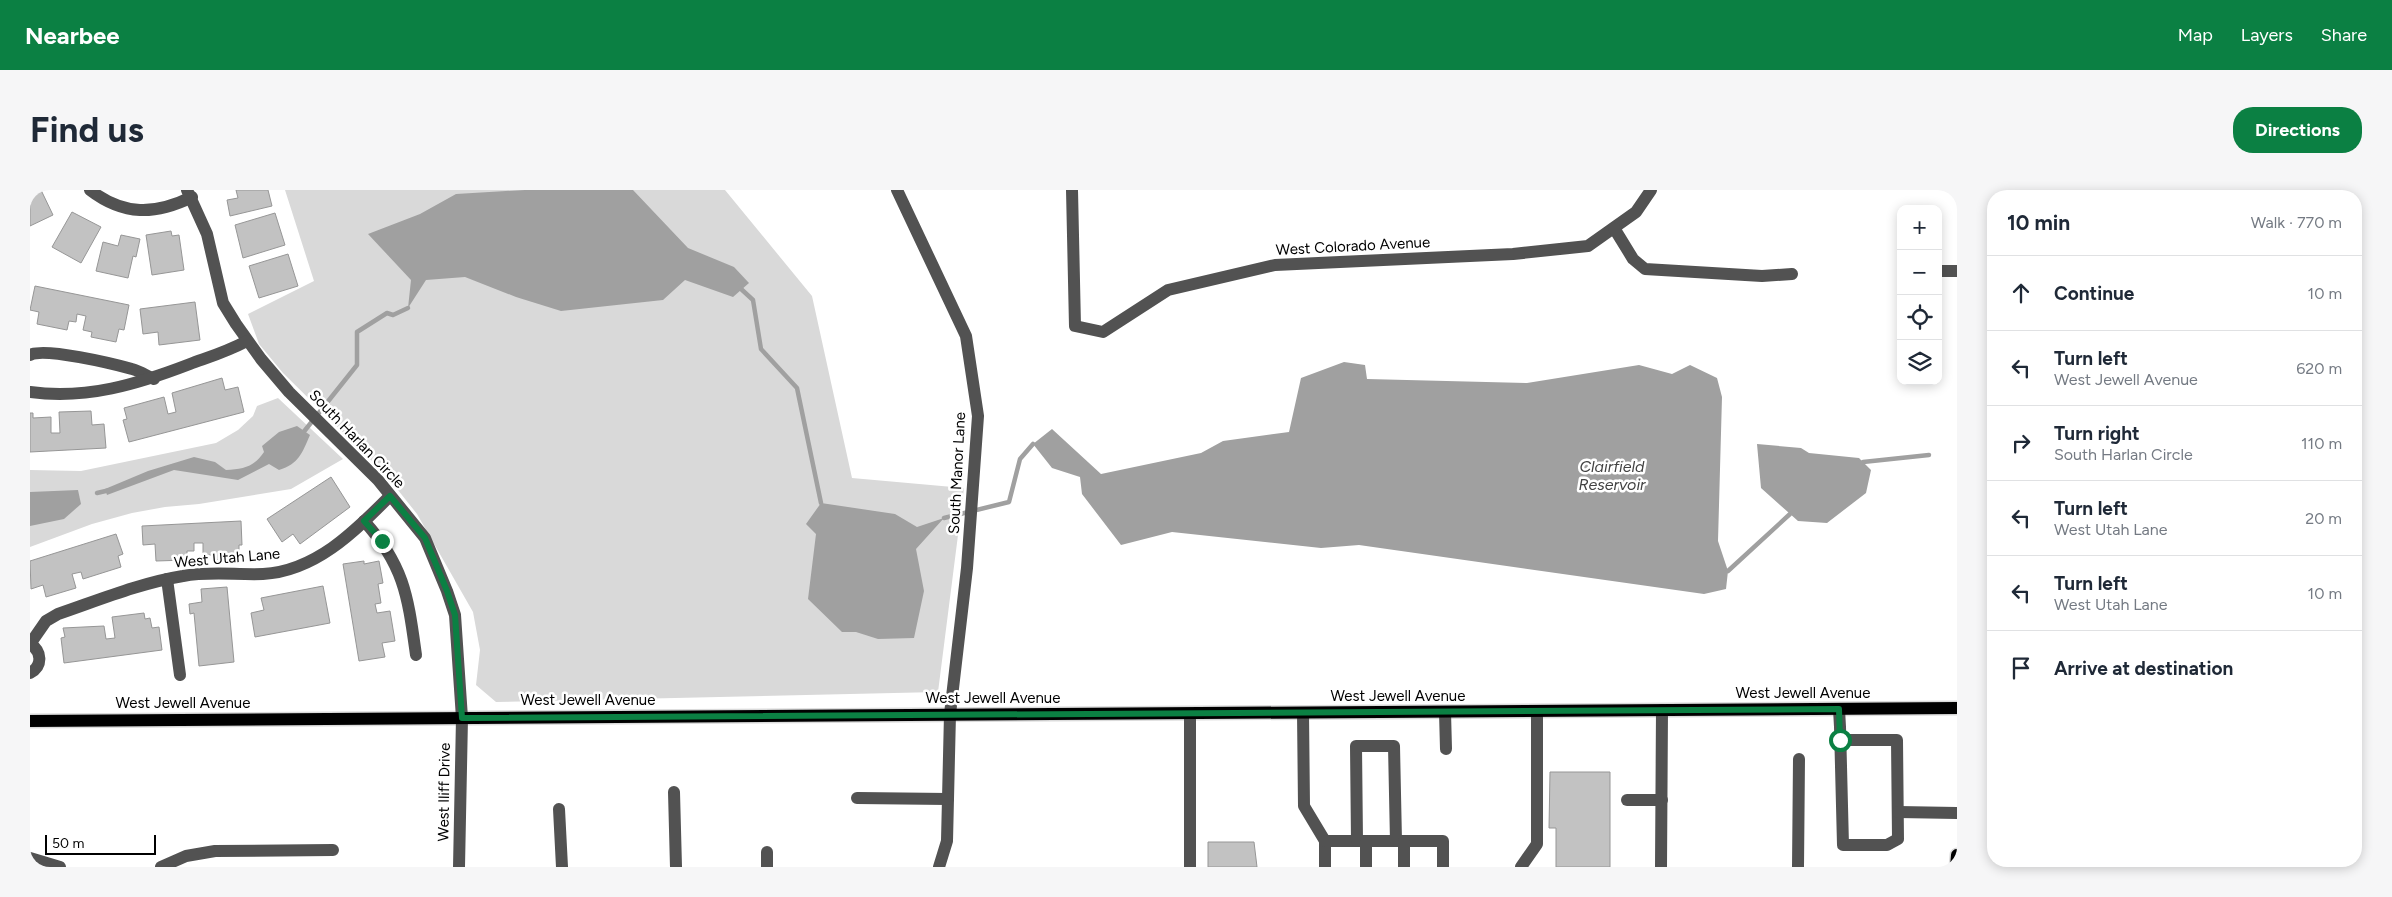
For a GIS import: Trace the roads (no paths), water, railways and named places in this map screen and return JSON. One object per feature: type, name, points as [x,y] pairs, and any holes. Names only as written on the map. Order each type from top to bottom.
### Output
[{"type":"main road","name":"West Jewell Avenue","points":[[30,720],[1957,708]]},
{"type":"main road","points":[[1956,867],[1957,855]]},
{"type":"street","name":"South Harlan Circle","points":[[90,190],[104,201],[123,207],[146,210],[163,209],[189,194],[206,234],[223,303],[247,341],[289,392],[378,480],[425,538],[455,615],[462,718]]},
{"type":"street","name":"South Manor Lane","points":[[896,190],[966,336],[978,416],[968,553],[950,714],[947,841],[938,867]]},
{"type":"street","name":"West Colorado Avenue","points":[[1072,190],[1075,326],[1103,332],[1168,290],[1276,265],[1512,254],[1588,246],[1636,212],[1651,190]]},
{"type":"street","points":[[1614,228],[1633,259],[1645,269],[1762,276],[1792,274]]},
{"type":"street","points":[[1942,271],[1957,271]]},
{"type":"street","points":[[30,392],[100,392],[154,379],[219,356],[247,341]]},
{"type":"street","points":[[30,355],[36,351],[62,354],[134,370],[154,379]]},
{"type":"street","name":"West Utah Lane","points":[[30,673],[38,666],[40,656],[38,651],[30,644],[46,621],[58,614],[167,579],[220,573],[264,574],[288,569],[315,560],[364,521],[390,496]]},
{"type":"street","points":[[364,521],[382,541],[394,559],[409,608],[416,656]]},
{"type":"street","name":"West Utah Lane","points":[[167,579],[180,674]]},
{"type":"street","points":[[1839,709],[1843,845],[1887,845],[1898,839],[1897,740],[1840,740]]},
{"type":"street","points":[[1661,867],[1662,710]]},
{"type":"street","points":[[1521,867],[1537,844],[1537,711]]},
{"type":"street","points":[[1445,712],[1446,748]]},
{"type":"street","points":[[1303,713],[1304,806],[1325,841],[1325,867]]},
{"type":"street","points":[[1190,714],[1190,867]]},
{"type":"street","name":"West Iliff Drive","points":[[459,867],[462,718]]},
{"type":"street","points":[[1366,867],[1361,841],[1356,746],[1394,746],[1400,841],[1404,867]]},
{"type":"street","points":[[1798,867],[1799,759]]},
{"type":"street","points":[[674,792],[676,867]]},
{"type":"street","points":[[857,798],[948,799]]},
{"type":"street","points":[[1627,800],[1662,800]]},
{"type":"street","points":[[560,809],[562,867]]},
{"type":"street","points":[[1898,812],[1957,813]]},
{"type":"street","points":[[1325,841],[1443,841],[1443,867]]},
{"type":"street","points":[[161,867],[186,856],[215,851],[333,850]]},
{"type":"street","points":[[767,852],[767,867]]},
{"type":"street","points":[[30,858],[60,867]]},
{"type":"water","points":[[525,190],[633,190],[688,248],[734,267],[749,283],[733,297],[685,280],[663,300],[561,311],[516,297],[465,277],[426,280],[408,308],[411,280],[368,234],[420,214],[456,194]]},
{"type":"water","name":"Clairfield Reservoir","points":[[1344,362],[1365,365],[1367,379],[1527,383],[1639,365],[1672,374],[1690,365],[1717,378],[1722,397],[1718,541],[1728,571],[1726,589],[1704,594],[1359,545],[1321,548],[1172,532],[1121,545],[1082,494],[1080,477],[1052,468],[1033,444],[1052,429],[1101,474],[1201,453],[1223,441],[1289,432],[1301,378]]},
{"type":"water","points":[[297,426],[310,435],[299,457],[286,468],[279,470],[269,464],[238,480],[174,470],[107,495],[105,489],[148,471],[194,457],[215,462],[226,470],[248,466],[256,461],[264,452],[262,446],[279,432]]},
{"type":"water","points":[[1757,444],[1801,448],[1809,453],[1859,458],[1871,470],[1866,493],[1827,523],[1798,521],[1761,488]]},
{"type":"water","points":[[78,490],[81,504],[64,519],[30,526],[30,492]]},
{"type":"water","points":[[821,503],[895,514],[917,527],[944,518],[916,549],[924,591],[914,638],[878,639],[856,632],[842,632],[808,599],[816,534],[806,524]]},
{"type":"waterway","points":[[740,288],[753,300],[761,349],[797,388],[821,503]]},
{"type":"waterway","points":[[302,434],[357,365],[357,332],[387,313],[393,315],[408,308]]},
{"type":"waterway","points":[[944,518],[1009,502],[1020,459],[1033,444]]},
{"type":"waterway","points":[[1863,462],[1929,455]]},
{"type":"waterway","points":[[97,493],[110,490]]},
{"type":"waterway","points":[[1728,571],[1790,514]]}]
